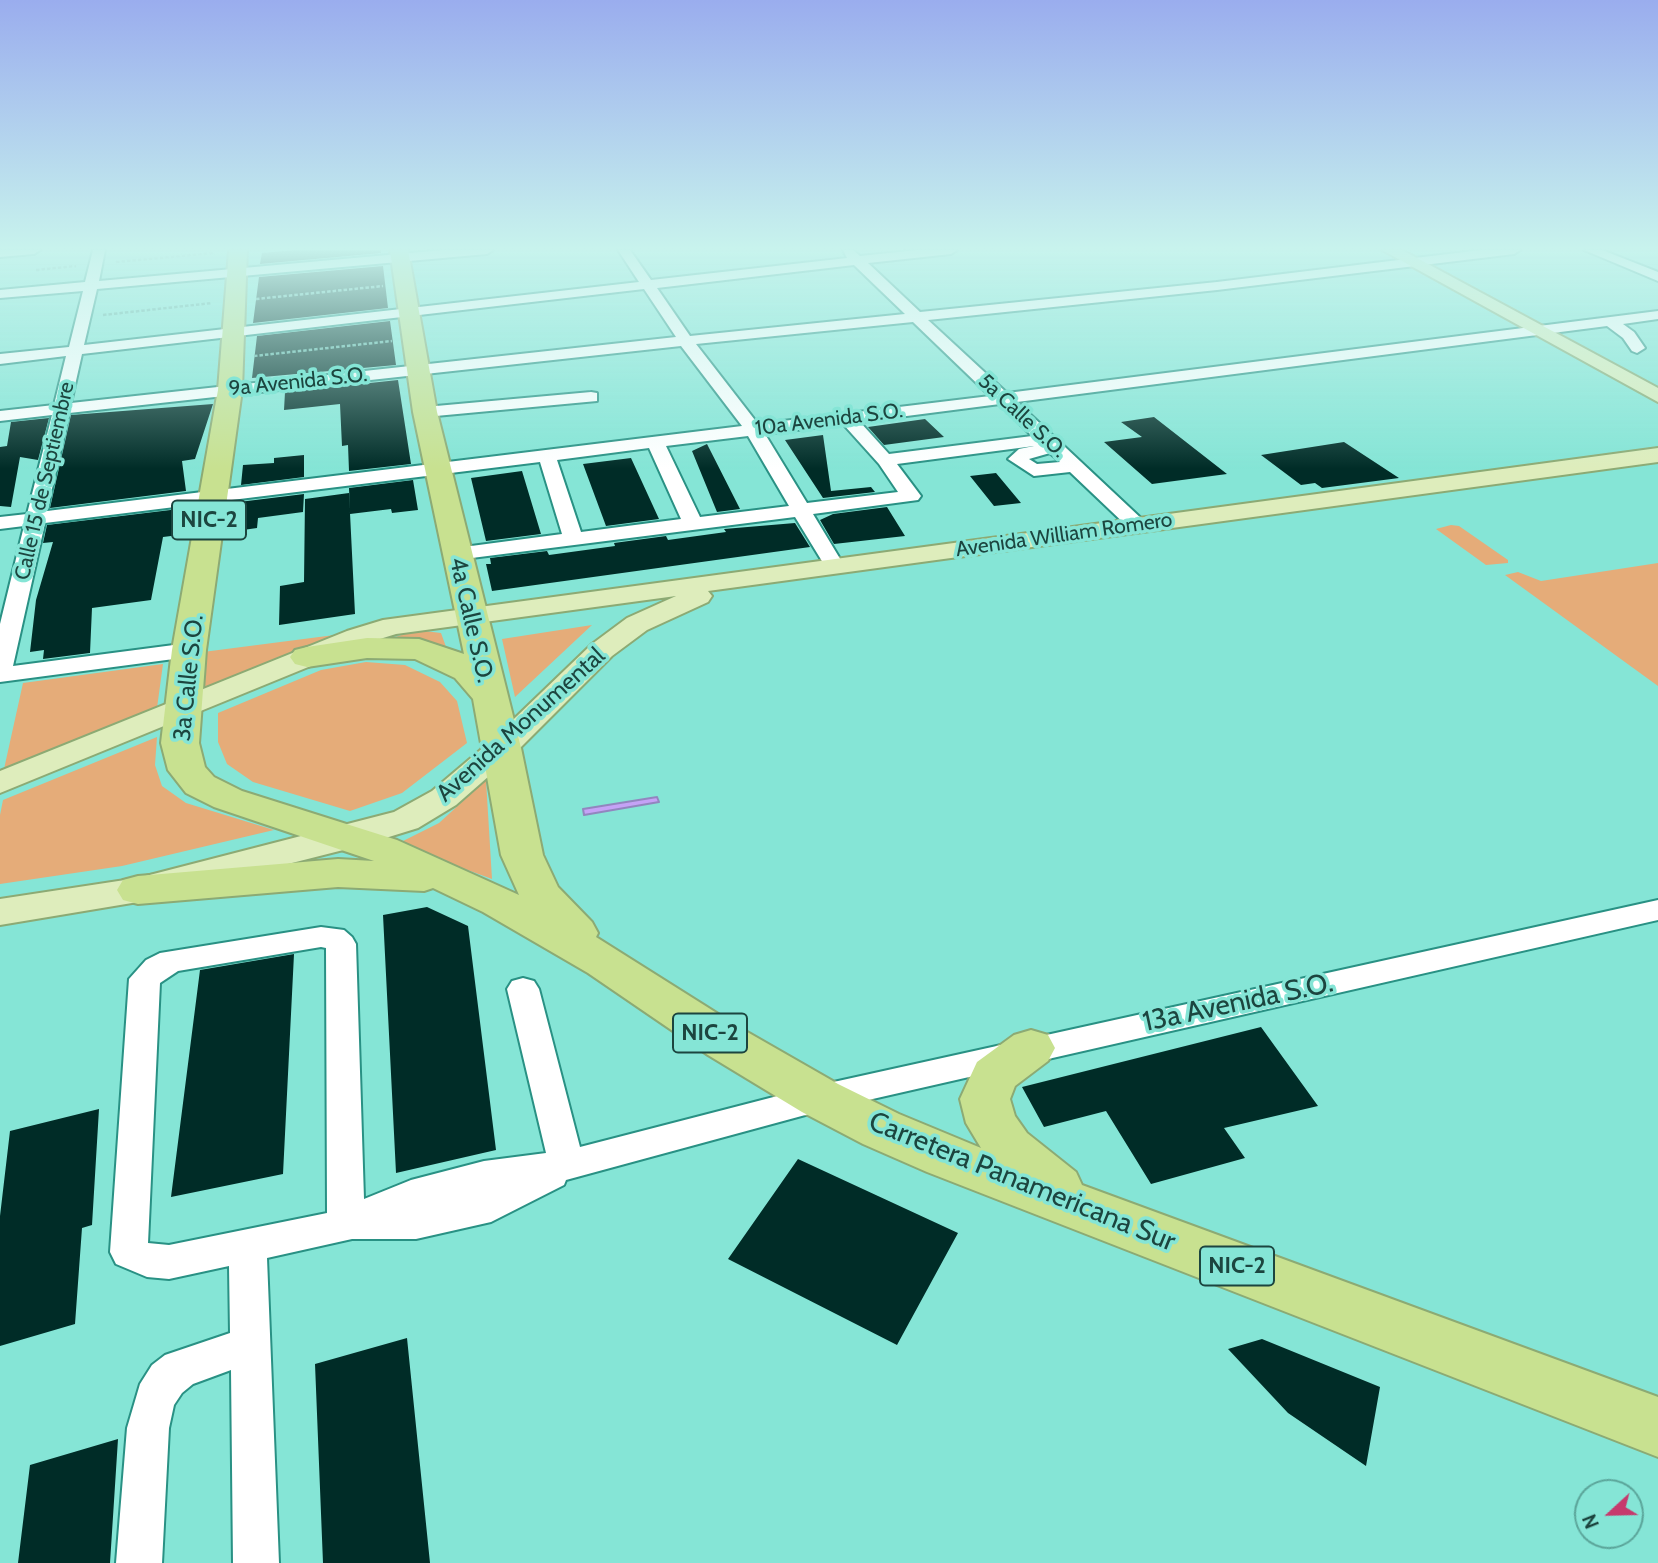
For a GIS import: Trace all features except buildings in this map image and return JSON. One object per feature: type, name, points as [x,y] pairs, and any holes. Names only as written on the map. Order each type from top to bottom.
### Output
[{"type":"highway","name":"3a Calle S.O.","points":[[233,323],[230,390],[189,650],[183,708],[181,751],[187,770],[200,785],[228,799],[352,837],[454,880],[604,962]]},
{"type":"highway","name":"4a Calle S.O.","points":[[411,323],[437,470],[502,748],[526,869],[540,894],[604,962]]},
{"type":"highway","points":[[307,657],[367,648],[419,649],[453,662],[467,671],[488,694]]},
{"type":"highway","points":[[138,890],[338,873],[396,874],[454,880]]},
{"type":"highway","name":"NIC-2","points":[[604,962],[724,1042],[820,1098]]},
{"type":"highway","points":[[1031,1048],[994,1074],[985,1099],[992,1123],[1009,1148],[1084,1208]]},
{"type":"highway","name":"Carretera Panamericana Sur","points":[[820,1098],[946,1157],[1658,1427]]},
{"type":"main road","points":[[1523,323],[1658,396]]},
{"type":"main road","name":"Avenida William Romero","points":[[470,614],[1658,455]]},
{"type":"main road","name":"Avenida Monumental","points":[[0,912],[138,890],[352,837],[398,822],[433,806],[502,748],[602,650],[637,624],[687,600],[737,583],[788,572]]},
{"type":"main road","points":[[0,783],[307,657],[393,626],[470,614]]},
{"type":"street","name":"Calle 15 de Septiembre","points":[[0,673],[82,323]]},
{"type":"street","points":[[0,359],[321,323]]},
{"type":"street","points":[[674,323],[753,429],[799,511],[835,566]]},
{"type":"street","name":"9a Avenida S.O.","points":[[0,416],[848,323]]},
{"type":"street","name":"5a Calle S.O.","points":[[921,323],[1137,525]]},
{"type":"street","name":"10a Avenida S.O.","points":[[0,523],[1596,323]]},
{"type":"street","points":[[1611,370],[1634,351],[1629,335],[1613,323]]},
{"type":"street","points":[[425,412],[591,397]]},
{"type":"street","points":[[456,554],[911,496],[885,460],[848,418]]},
{"type":"street","points":[[655,442],[693,524]]},
{"type":"street","points":[[885,460],[1051,443]]},
{"type":"street","points":[[1051,443],[1017,459],[1034,470],[1075,466]]},
{"type":"street","points":[[547,456],[573,539]]},
{"type":"street","points":[[0,673],[189,650]]},
{"type":"street","name":"13a Avenida S.O.","points":[[346,1225],[341,944],[332,937],[321,937],[171,961],[157,968],[145,979],[129,1252],[147,1260],[169,1262],[248,1248],[346,1225],[416,1223],[491,1206],[567,1165],[820,1098],[1031,1048],[1658,910]]},
{"type":"street","points":[[523,989],[567,1165]]},
{"type":"street","points":[[248,1248],[256,1563]]},
{"type":"street","points":[[139,1563],[148,1428],[155,1398],[167,1379],[180,1369],[249,1345]]},
{"type":"path","points":[[231,359],[414,338]]},
{"type":"shaded area","points":[[1459,526],[1508,560],[1508,563],[1486,565],[1436,529]]},
{"type":"shaded area","points":[[1658,563],[1658,686],[1505,575],[1518,572],[1541,581]]},
{"type":"shaded area","points":[[592,625],[515,697],[502,639]]},
{"type":"shaded area","points":[[416,630],[441,633],[449,655],[372,645]]},
{"type":"shaded area","points":[[350,633],[319,642],[200,691],[203,652]]},
{"type":"shaded area","points":[[366,662],[405,665],[440,682],[457,701],[467,743],[402,793],[350,811],[253,782],[227,764],[218,742],[218,713],[321,670]]},
{"type":"shaded area","points":[[163,664],[157,708],[4,769],[23,683]]},
{"type":"shaded area","points":[[157,737],[155,765],[162,786],[186,803],[274,830],[122,866],[0,884],[0,815],[3,800]]},
{"type":"shaded area","points":[[486,780],[492,879],[397,844],[439,823]]},
{"type":"shaded area","points":[[657,797],[659,802],[584,815],[583,809]]}]
